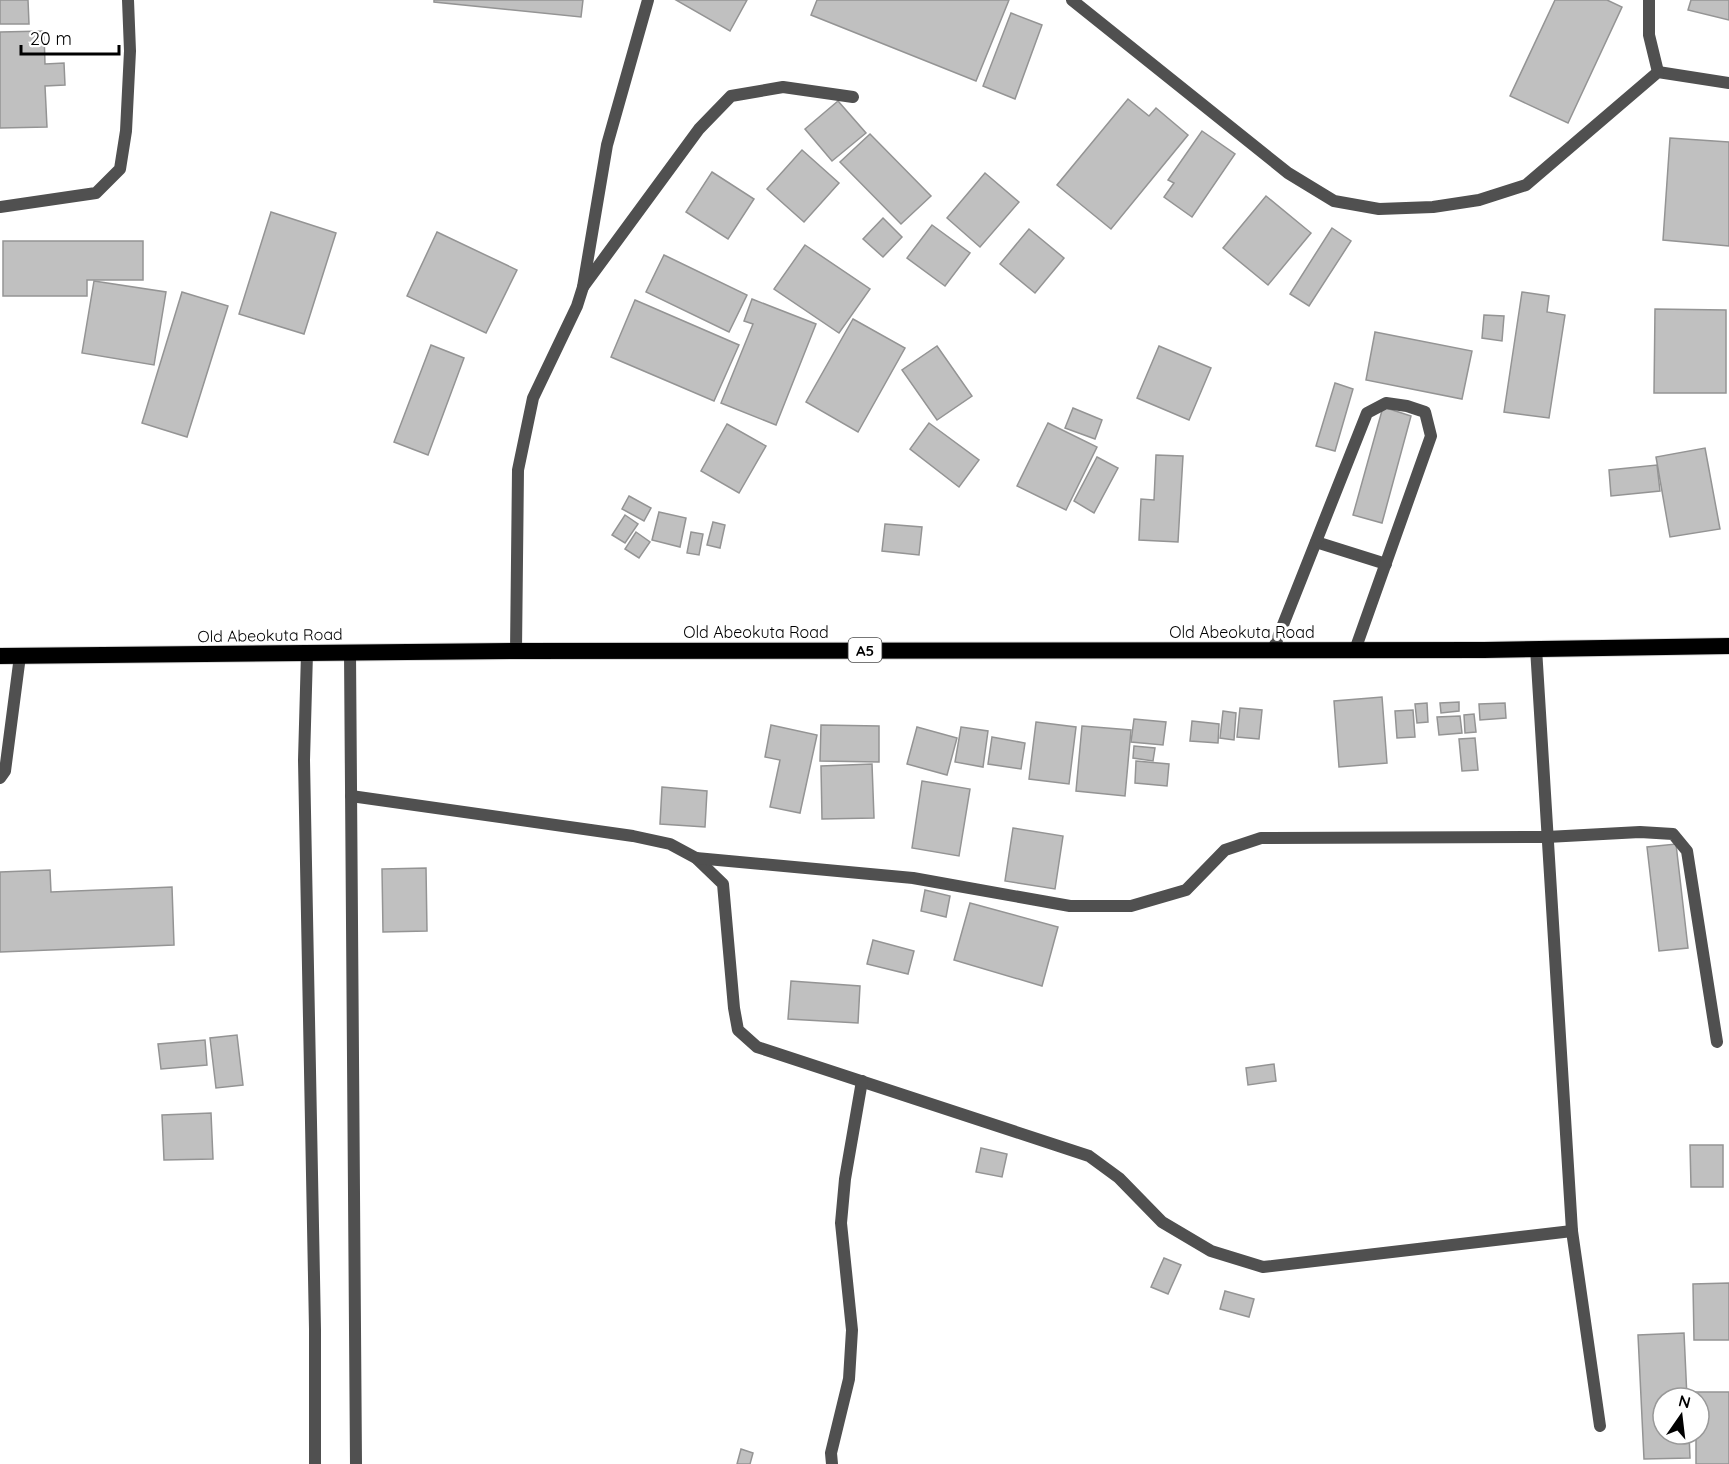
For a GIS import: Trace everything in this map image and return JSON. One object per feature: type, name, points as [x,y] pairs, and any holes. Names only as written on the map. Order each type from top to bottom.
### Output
[{"type":"highway","name":"Old Abeokuta Road","points":[[0,656],[516,651],[1355,650],[1729,646]]},
{"type":"street","points":[[0,207],[96,193],[120,169],[126,131],[129,63],[128,0]]},
{"type":"street","points":[[516,651],[518,470],[533,398],[577,306],[583,287],[608,145],[648,0]]},
{"type":"street","points":[[1072,0],[1288,173],[1334,201],[1379,209],[1433,207],[1479,200],[1526,185],[1658,72],[1729,83]]},
{"type":"street","points":[[1649,0],[1649,35],[1658,72]]},
{"type":"street","points":[[583,287],[699,129],[731,96],[783,87],[853,97]]},
{"type":"street","points":[[1273,650],[1367,413],[1386,403],[1407,406],[1425,412],[1431,436],[1355,650]]},
{"type":"street","points":[[1316,542],[1386,564]]},
{"type":"street","points":[[1536,648],[1572,1231],[1600,1426]]},
{"type":"street","points":[[350,652],[356,1464]]},
{"type":"street","points":[[307,653],[304,760],[315,1317],[315,1464]]},
{"type":"street","points":[[0,778],[5,771],[20,656]]},
{"type":"street","points":[[351,796],[633,836],[670,844],[696,858],[723,884],[734,1008],[738,1029],[757,1047],[1089,1156],[1119,1178],[1162,1222],[1211,1251],[1263,1267],[1572,1231]]},
{"type":"street","points":[[696,858],[913,878],[1070,906],[1131,906],[1186,890],[1225,850],[1261,838],[1547,837],[1640,832],[1673,834],[1687,851],[1717,1042]]},
{"type":"street","points":[[832,1464],[831,1453],[849,1379],[852,1330],[841,1223],[844,1179],[862,1081]]},
{"type":"building","points":[[0,0],[28,0],[29,24],[0,24]]},
{"type":"building","points":[[434,0],[583,0],[581,17],[434,2]]},
{"type":"building","points":[[676,0],[747,0],[730,31]]},
{"type":"building","points":[[817,0],[1009,0],[976,81],[811,15]]},
{"type":"building","points":[[1555,0],[1607,0],[1622,7],[1568,123],[1510,96]]},
{"type":"building","points":[[1691,0],[1729,0],[1729,20],[1688,10]]},
{"type":"building","points":[[1011,13],[1042,25],[1015,99],[983,86]]},
{"type":"building","points":[[44,31],[45,64],[64,63],[65,85],[45,86],[47,127],[0,128],[0,32]]},
{"type":"building","points":[[1128,99],[1149,116],[1156,108],[1188,135],[1111,229],[1057,185]]},
{"type":"building","points":[[838,101],[866,133],[832,161],[805,129]]},
{"type":"building","points":[[1202,131],[1235,154],[1192,217],[1164,197],[1174,183],[1168,180]]},
{"type":"building","points":[[870,134],[931,196],[901,224],[840,162]]},
{"type":"building","points":[[1670,138],[1729,142],[1729,246],[1663,240]]},
{"type":"building","points":[[802,150],[839,183],[804,222],[767,189]]},
{"type":"building","points":[[712,172],[754,199],[728,239],[686,212]]},
{"type":"building","points":[[985,173],[1019,202],[980,247],[947,218]]},
{"type":"building","points":[[1266,196],[1311,233],[1268,285],[1223,248]]},
{"type":"building","points":[[271,212],[336,233],[304,334],[239,314]]},
{"type":"building","points":[[883,218],[902,237],[883,257],[863,239]]},
{"type":"building","points":[[932,225],[970,253],[945,286],[907,258]]},
{"type":"building","points":[[1332,228],[1351,241],[1309,306],[1290,294]]},
{"type":"building","points":[[1029,229],[1064,258],[1035,293],[1000,264]]},
{"type":"building","points":[[437,232],[517,270],[486,333],[407,296]]},
{"type":"building","points":[[3,241],[143,241],[143,280],[87,280],[87,296],[3,296]]},
{"type":"building","points":[[805,245],[870,289],[839,333],[774,289]]},
{"type":"building","points":[[664,255],[747,295],[729,332],[646,292]]},
{"type":"building","points":[[94,281],[166,292],[154,365],[82,353]]},
{"type":"building","points":[[182,292],[228,306],[187,437],[142,423]]},
{"type":"building","points":[[1522,292],[1549,296],[1547,312],[1565,315],[1549,418],[1504,412]]},
{"type":"building","points":[[752,299],[816,324],[776,425],[721,403],[753,324],[744,321]]},
{"type":"building","points":[[635,300],[739,345],[714,401],[611,357]]},
{"type":"building","points":[[1655,309],[1726,310],[1726,393],[1654,393]]},
{"type":"building","points":[[1484,315],[1504,316],[1502,341],[1482,338]]},
{"type":"building","points":[[853,319],[905,348],[858,432],[806,402]]},
{"type":"building","points":[[1375,332],[1472,351],[1462,399],[1366,380]]},
{"type":"building","points":[[431,345],[464,358],[428,455],[394,442]]},
{"type":"building","points":[[937,346],[972,396],[937,420],[902,370]]},
{"type":"building","points":[[1159,346],[1211,368],[1189,420],[1137,398]]},
{"type":"building","points":[[1335,383],[1353,389],[1335,451],[1316,446]]},
{"type":"building","points":[[1383,407],[1411,416],[1382,523],[1353,515]]},
{"type":"building","points":[[1073,408],[1102,420],[1095,439],[1065,428]]},
{"type":"building","points":[[929,423],[979,460],[959,487],[910,449]]},
{"type":"building","points":[[1048,423],[1097,447],[1066,510],[1017,486]]},
{"type":"building","points":[[727,424],[766,446],[739,493],[701,471]]},
{"type":"building","points":[[1705,448],[1720,529],[1670,537],[1656,457]]},
{"type":"building","points":[[1156,455],[1183,456],[1178,542],[1139,540],[1141,499],[1154,500]]},
{"type":"building","points":[[1097,457],[1118,468],[1094,513],[1074,501]]},
{"type":"building","points":[[1657,465],[1660,491],[1611,496],[1609,470]]},
{"type":"building","points":[[629,496],[651,508],[644,521],[622,509]]},
{"type":"building","points":[[659,512],[686,518],[680,547],[652,540]]},
{"type":"building","points":[[625,515],[638,524],[625,543],[612,535]]},
{"type":"building","points":[[713,522],[725,525],[720,548],[707,545]]},
{"type":"building","points":[[885,524],[922,527],[919,555],[882,551]]},
{"type":"building","points":[[636,532],[650,542],[639,558],[625,549]]},
{"type":"building","points":[[691,532],[703,534],[699,555],[687,553]]},
{"type":"building","points":[[1382,697],[1387,763],[1339,767],[1334,701]]},
{"type":"building","points":[[1459,702],[1459,711],[1441,713],[1440,703]]},
{"type":"building","points":[[1427,703],[1428,722],[1417,723],[1415,704]]},
{"type":"building","points":[[1505,703],[1506,718],[1480,720],[1479,704]]},
{"type":"building","points":[[1240,708],[1262,710],[1259,739],[1237,737]]},
{"type":"building","points":[[1413,710],[1415,737],[1397,738],[1395,711]]},
{"type":"building","points":[[1223,711],[1236,713],[1234,740],[1220,738]]},
{"type":"building","points":[[1474,714],[1476,732],[1465,733],[1464,715]]},
{"type":"building","points":[[1460,716],[1462,733],[1439,735],[1437,717]]},
{"type":"building","points":[[1134,719],[1166,722],[1163,745],[1131,742]]},
{"type":"building","points":[[1192,721],[1219,724],[1218,743],[1190,741]]},
{"type":"building","points":[[1036,722],[1076,727],[1069,784],[1029,779]]},
{"type":"building","points":[[771,725],[817,735],[800,813],[770,807],[780,760],[765,757]]},
{"type":"building","points":[[821,725],[879,726],[879,762],[820,761]]},
{"type":"building","points":[[1082,726],[1131,730],[1125,796],[1076,791]]},
{"type":"building","points":[[917,727],[957,738],[947,775],[907,764]]},
{"type":"building","points":[[961,727],[988,731],[983,767],[955,762]]},
{"type":"building","points":[[992,737],[1025,743],[1021,769],[988,764]]},
{"type":"building","points":[[1475,738],[1478,770],[1462,771],[1459,739]]},
{"type":"building","points":[[1134,746],[1155,748],[1153,761],[1133,758]]},
{"type":"building","points":[[1136,761],[1169,764],[1167,786],[1135,783]]},
{"type":"building","points":[[872,764],[874,818],[822,819],[821,766]]},
{"type":"building","points":[[922,781],[970,789],[959,856],[912,848]]},
{"type":"building","points":[[662,787],[707,791],[705,827],[660,824]]},
{"type":"building","points":[[1013,828],[1063,836],[1055,889],[1005,881]]},
{"type":"building","points":[[1676,844],[1688,948],[1659,951],[1647,847]]},
{"type":"building","points":[[426,868],[427,931],[383,932],[382,869]]},
{"type":"building","points":[[50,870],[51,892],[172,887],[174,945],[0,952],[0,872]]},
{"type":"building","points":[[925,890],[950,896],[946,917],[921,911]]},
{"type":"building","points":[[970,903],[1058,927],[1042,986],[954,960]]},
{"type":"building","points":[[873,940],[914,951],[908,974],[867,964]]},
{"type":"building","points":[[791,981],[860,986],[858,1023],[788,1019]]},
{"type":"building","points":[[237,1035],[243,1085],[216,1088],[210,1038]]},
{"type":"building","points":[[205,1040],[207,1065],[161,1069],[158,1044]]},
{"type":"building","points":[[1274,1064],[1276,1081],[1248,1085],[1246,1068]]},
{"type":"building","points":[[211,1113],[213,1159],[164,1160],[162,1115]]},
{"type":"building","points":[[1690,1145],[1723,1145],[1723,1187],[1691,1187]]},
{"type":"building","points":[[981,1148],[1007,1154],[1002,1177],[976,1172]]},
{"type":"building","points":[[1164,1258],[1181,1265],[1168,1294],[1151,1287]]},
{"type":"building","points":[[1729,1283],[1729,1340],[1694,1340],[1693,1284]]},
{"type":"building","points":[[1225,1291],[1254,1299],[1249,1317],[1220,1309]]},
{"type":"building","points":[[1684,1333],[1686,1386],[1651,1386],[1651,1446],[1690,1446],[1690,1458],[1644,1459],[1638,1335]]},
{"type":"building","points":[[1711,1392],[1729,1392],[1729,1464],[1696,1464],[1696,1446],[1711,1446]]},
{"type":"building","points":[[741,1449],[753,1453],[750,1464],[737,1464]]}]
